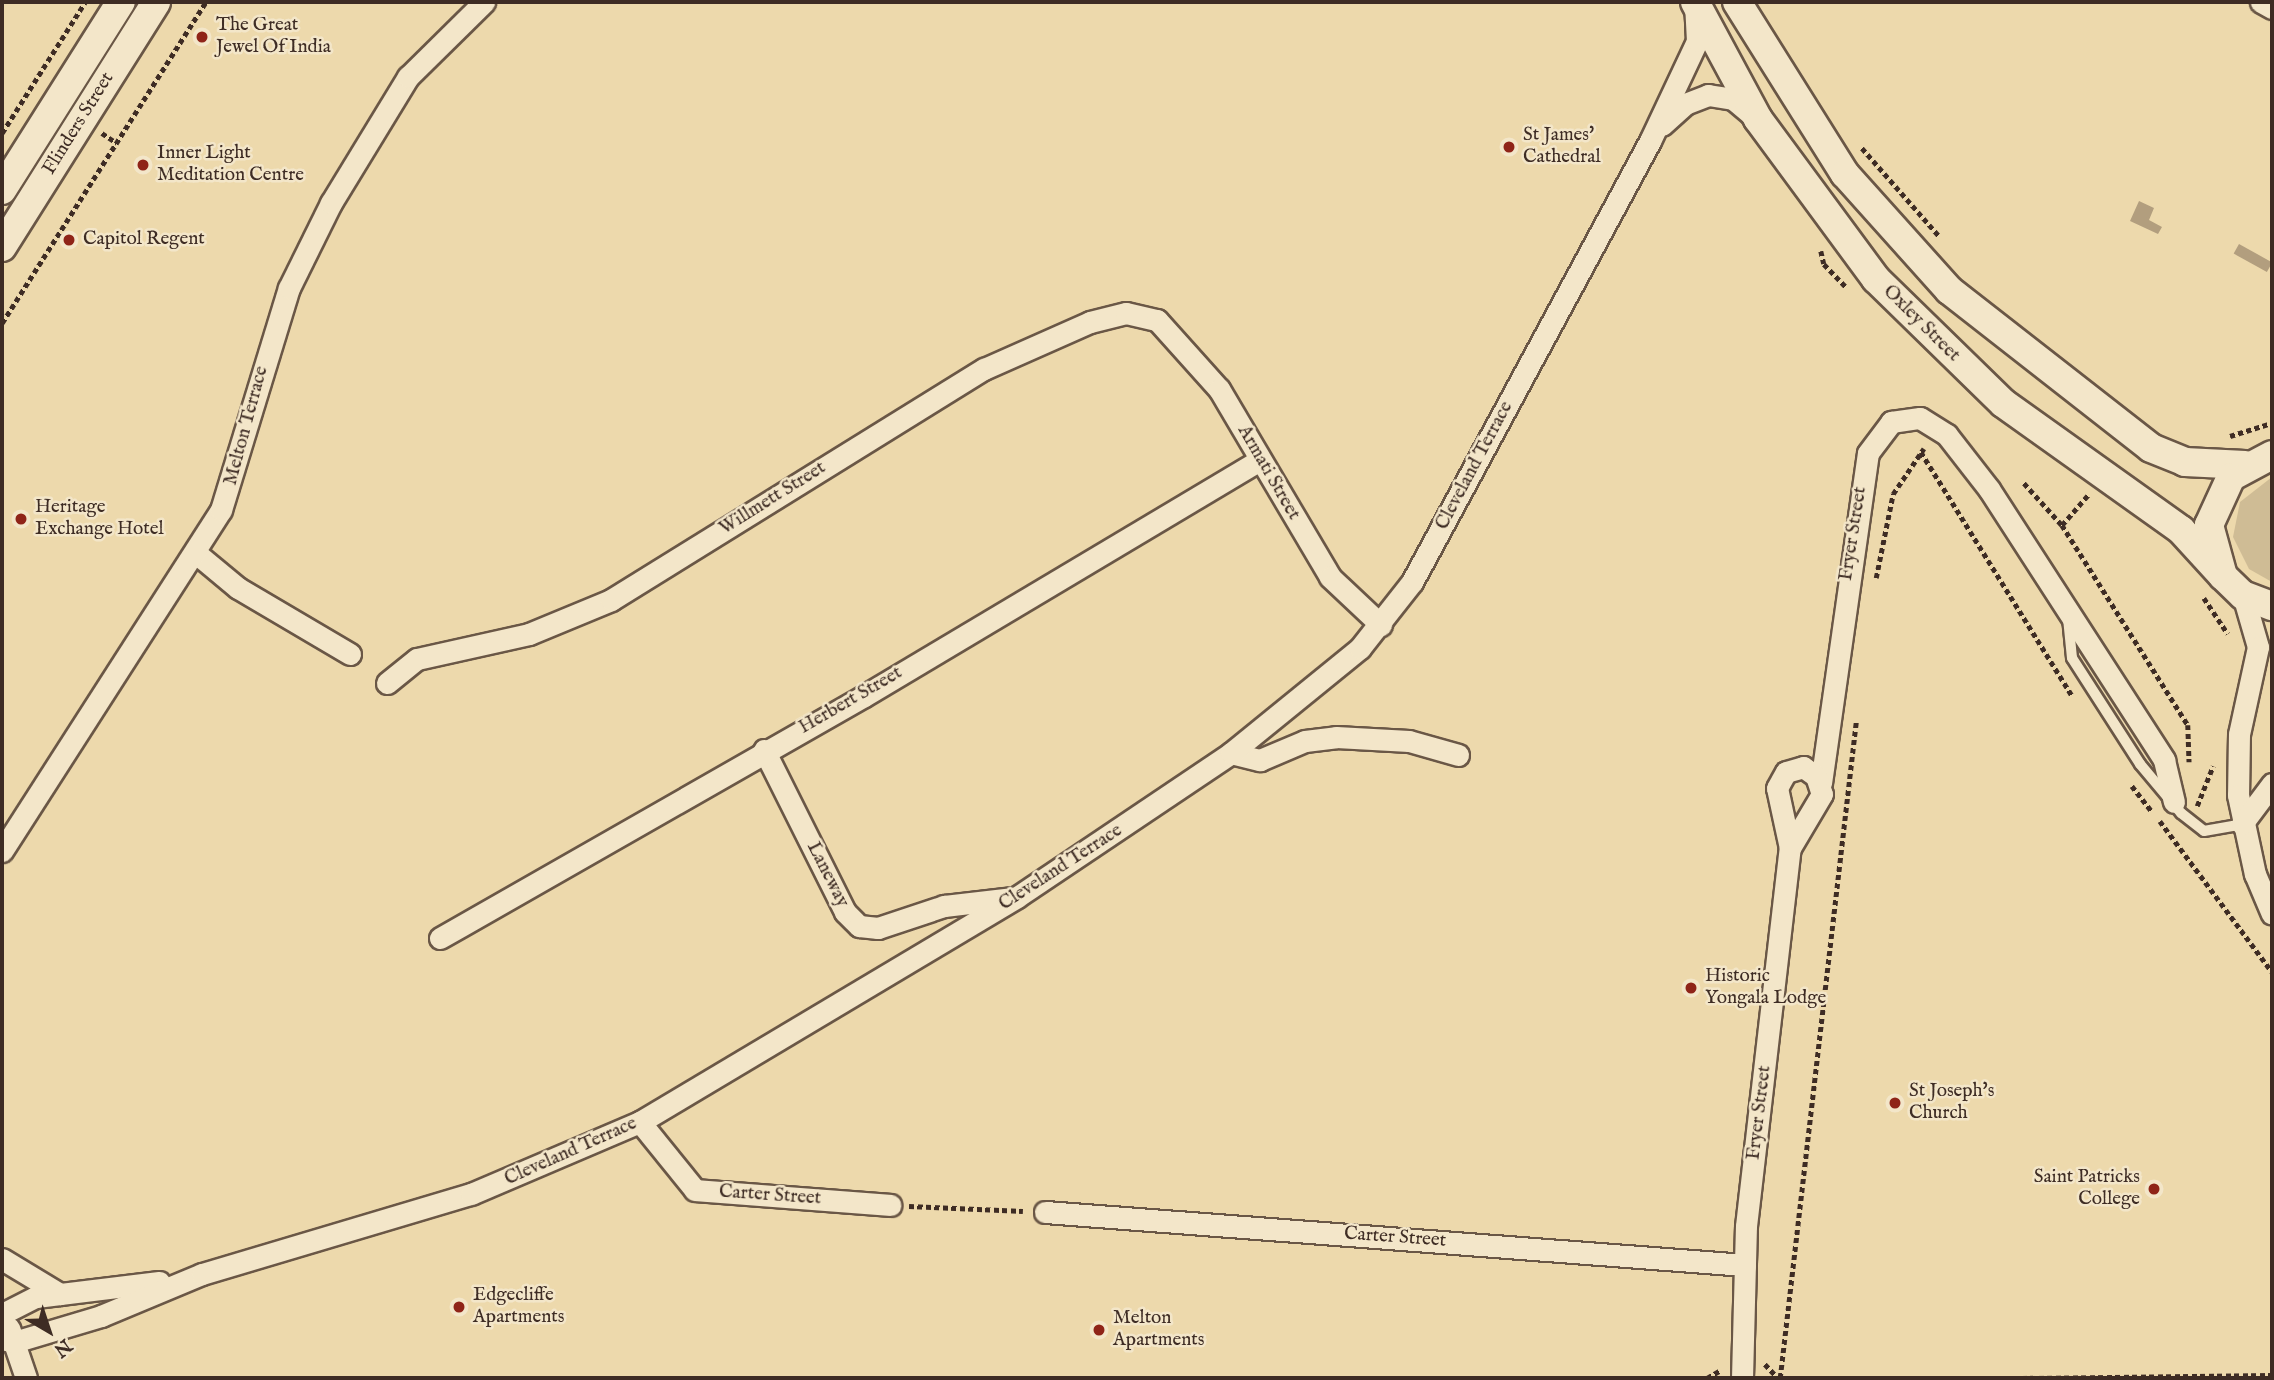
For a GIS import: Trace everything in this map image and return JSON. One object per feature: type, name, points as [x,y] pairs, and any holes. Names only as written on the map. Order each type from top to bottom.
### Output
[{"type":"main road","name":"Flinders Street","points":[[2,190],[121,2]]},
{"type":"main road","name":"Flinders Street","points":[[2,247],[156,2]]},
{"type":"main road","name":"Oxley Street","points":[[1694,2],[1758,119],[1842,238],[1956,360],[2003,403],[2181,530],[2243,595]]},
{"type":"main road","points":[[1737,2],[1844,174],[1950,290],[2151,448],[2185,462],[2245,465],[2272,455]]},
{"type":"main road","points":[[2223,576],[2209,525],[2220,491],[2245,465]]},
{"type":"main road","points":[[2243,595],[2272,606]]},
{"type":"street","name":"Melton Terrace","points":[[2,851],[197,554],[238,473],[253,397],[317,227],[408,78],[484,2]]},
{"type":"street","name":"Cleveland Terrace","points":[[8,1340],[202,1275],[471,1194],[640,1122],[1017,897],[1231,752],[1344,663],[1381,625],[1412,582],[1650,141],[1696,41],[1694,2]]},
{"type":"street","points":[[2261,2],[2272,8]]},
{"type":"street","name":"Cleveland Terrace","points":[[1650,141],[1674,112],[1708,95],[1733,99],[1758,119]]},
{"type":"street","name":"Willmett Street","points":[[387,683],[417,659],[529,634],[611,600],[984,369],[1109,315],[1157,320]]},
{"type":"street","name":"Armati Street","points":[[1157,320],[1219,389],[1339,590],[1381,625]]},
{"type":"street","name":"Fryer Street","points":[[1790,848],[1820,799],[1868,453],[1876,435],[1900,419],[1920,418],[1940,429]]},
{"type":"street","points":[[1940,429],[1989,489],[2164,760],[2182,802]]},
{"type":"street","name":"Herbert Street","points":[[440,938],[1260,460]]},
{"type":"street","points":[[197,554],[238,587],[350,654]]},
{"type":"street","points":[[2243,595],[2259,647],[2238,746],[2242,824],[2272,914]]},
{"type":"street","points":[[1231,752],[1265,760],[1305,741],[1336,737],[1409,741],[1458,755]]},
{"type":"street","name":"Laneway","points":[[764,750],[845,912],[859,926],[878,928],[944,906],[1017,897]]},
{"type":"street","name":"Fryer Street","points":[[1742,1378],[1745,1265],[1790,848],[1777,794],[1780,779],[1803,767],[1821,783]]},
{"type":"street","points":[[2242,824],[2272,784]]},
{"type":"street","name":"Carter Street","points":[[640,1122],[695,1190],[890,1205]]},
{"type":"street","name":"Carter Street","points":[[1045,1212],[1745,1265]]},
{"type":"street","points":[[2,1259],[61,1294]]},
{"type":"street","name":"Cleveland Terrace","points":[[2,1312],[24,1300],[202,1275]]},
{"type":"street","points":[[2,1312],[8,1340],[26,1378]]},
{"type":"lane","points":[[2067,610],[2071,659],[2144,769],[2182,802],[2204,831],[2242,824]]},
{"type":"path","points":[[2,133],[85,2]]},
{"type":"path","points":[[2,323],[206,2]]},
{"type":"path","points":[[1852,138],[1942,243]]},
{"type":"path","points":[[2224,437],[2272,424]]},
{"type":"path","points":[[1875,585],[1893,494],[1940,429]]},
{"type":"path","points":[[2024,483],[2062,525],[2188,725],[2193,741],[2187,774]]},
{"type":"path","points":[[2062,525],[2089,495]]},
{"type":"path","points":[[1780,1378],[1857,706]]},
{"type":"path","points":[[2182,802],[2196,807]]},
{"type":"path","points":[[890,1205],[1045,1212]]},
{"type":"path","points":[[2022,1378],[2272,1375]]},
{"type":"shaded area","points":[[2139,201],[2154,208],[2149,220],[2162,227],[2158,234],[2130,221]]},
{"type":"shaded area","points":[[2239,244],[2272,262],[2267,272],[2234,254]]},
{"type":"shaded area","points":[[2272,477],[2272,582],[2249,569],[2233,537],[2240,502]]},
{"type":"place","name":"The Great Jewel Of India","points":[[202,37]]},
{"type":"place","name":"St James' Cathedral","points":[[1509,147]]},
{"type":"place","name":"Inner Light Meditation Centre","points":[[143,165]]},
{"type":"place","name":"Capitol Regent","points":[[69,240]]},
{"type":"place","name":"Heritage Exchange Hotel","points":[[21,519]]},
{"type":"place","name":"Historic Yongala Lodge","points":[[1691,988]]},
{"type":"place","name":"St Joseph's Church","points":[[1895,1103]]},
{"type":"place","name":"Saint Patricks College","points":[[2154,1189]]},
{"type":"place","name":"Edgecliffe Apartments","points":[[459,1307]]},
{"type":"place","name":"Melton Apartments","points":[[1099,1330]]}]
